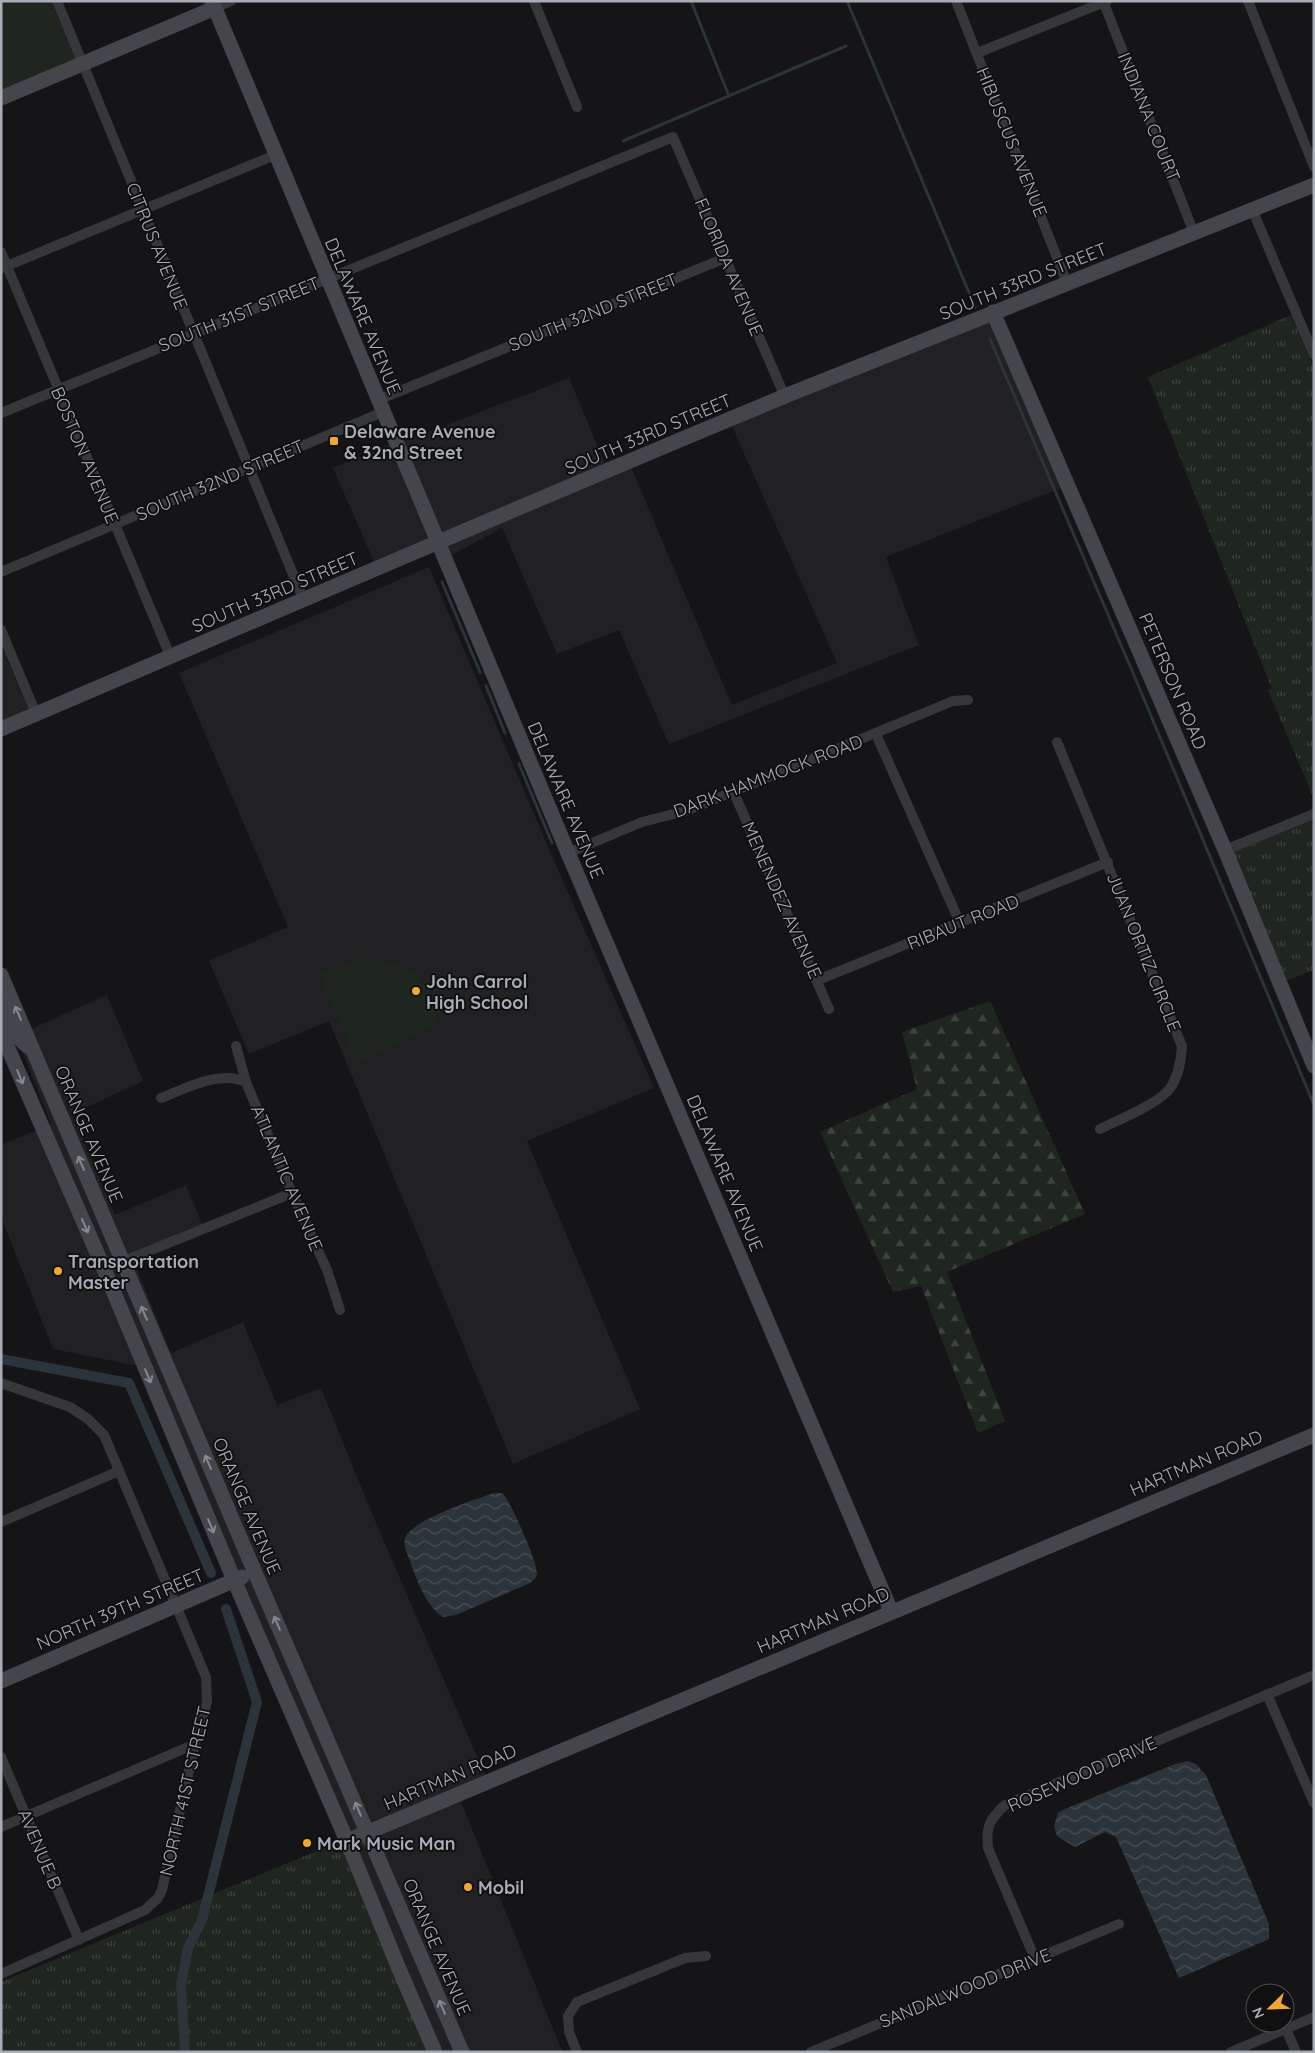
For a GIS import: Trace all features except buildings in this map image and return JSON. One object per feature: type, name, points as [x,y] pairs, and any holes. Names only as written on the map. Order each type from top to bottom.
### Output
[{"type":"street","name":"CITRUS AVENUE","points":[[57,1],[304,601]]},
{"type":"street","points":[[1,98],[213,5],[231,1]]},
{"type":"street","points":[[534,1],[577,107]]},
{"type":"street","name":"HIBUSCUS AVENUE","points":[[956,1],[1067,283]]},
{"type":"street","points":[[1248,1],[1314,167]]},
{"type":"street","points":[[977,53],[1104,2]]},
{"type":"street","name":"INDIANA COURT","points":[[1104,2],[1194,233]]},
{"type":"street","name":"DELAWARE AVENUE","points":[[213,5],[568,853],[891,1611]]},
{"type":"street","name":"FLORIDA AVENUE","points":[[672,138],[784,397]]},
{"type":"street","name":"SOUTH 31ST STREET","points":[[1,413],[672,138]]},
{"type":"street","points":[[4,267],[275,154]]},
{"type":"street","name":"SOUTH 33RD STREET","points":[[1,729],[171,658],[438,542],[784,397],[1314,185]]},
{"type":"street","points":[[1252,209],[1314,355]]},
{"type":"street","name":"BOSTON AVENUE","points":[[1,252],[4,267],[171,658]]},
{"type":"street","name":"SOUTH 32ND STREET","points":[[1,572],[250,467],[380,406],[725,258]]},
{"type":"street","name":"PETERSON ROAD","points":[[993,312],[1224,850],[1314,1066]]},
{"type":"street","points":[[1,630],[36,714]]},
{"type":"street","name":"DARK HAMMOCK ROAD","points":[[568,853],[642,822],[686,811],[734,793],[953,701],[968,700]]},
{"type":"street","points":[[876,734],[960,923]]},
{"type":"street","name":"JUAN ORTIZ CIRCLE","points":[[1057,742],[1108,862],[1182,1046],[1180,1066],[1170,1089],[1146,1106],[1100,1129]]},
{"type":"street","name":"MENENDEZ AVENUE","points":[[734,793],[818,980],[829,1009]]},
{"type":"street","points":[[1224,850],[1314,814]]},
{"type":"street","name":"RIBAUT ROAD","points":[[818,980],[1108,862]]},
{"type":"street","name":"ORANGE AVENUE","points":[[1,975],[462,2052]]},
{"type":"street","points":[[1,1005],[15,1035],[20,1041],[34,1050]]},
{"type":"street","points":[[1,1032],[104,1269],[435,2052]]},
{"type":"street","name":"ATLANTIC AVENUE","points":[[236,1046],[246,1082],[292,1193],[327,1270],[340,1310]]},
{"type":"street","points":[[161,1098],[214,1080],[229,1077],[246,1082]]},
{"type":"street","points":[[104,1269],[292,1193]]},
{"type":"street","name":"NORTH 41ST STREET","points":[[1,1383],[70,1407],[88,1419],[104,1435],[206,1677],[207,1702],[162,1890],[158,1898],[145,1910],[1,1974]]},
{"type":"street","name":"HARTMAN ROAD","points":[[347,1841],[1314,1435]]},
{"type":"street","points":[[1,1522],[119,1472]]},
{"type":"street","name":"NORTH 39TH STREET","points":[[1,1681],[255,1571]]},
{"type":"street","name":"ROSEWOOD DRIVE","points":[[1035,1959],[988,1848],[987,1832],[992,1817],[1005,1805],[1314,1675]]},
{"type":"street","points":[[1268,1694],[1314,1803]]},
{"type":"street","points":[[1,1827],[196,1744]]},
{"type":"street","name":"AVENUE B","points":[[1,1757],[79,1940]]},
{"type":"street","name":"SANDALWOOD DRIVE","points":[[811,2052],[1119,1924]]},
{"type":"street","points":[[576,2051],[569,2032],[568,2016],[577,2002],[685,1958],[706,1956]]},
{"type":"street","points":[[1295,2025],[1314,2017]]},
{"type":"street","points":[[1231,2052],[1276,2033]]},
{"type":"street","points":[[1288,2033],[1296,2052]]},
{"type":"shaded area","points":[[990,319],[1063,487],[886,557],[919,645],[669,744],[619,630],[557,654],[502,528],[450,556],[445,544],[631,467],[732,705],[837,663],[731,424]]},
{"type":"shaded area","points":[[569,378],[606,466],[441,535],[402,442]]},
{"type":"shaded area","points":[[390,444],[431,539],[375,564],[333,468]]},
{"type":"shaded area","name":"John Carrol High School","points":[[429,567],[546,842],[654,1088],[527,1141],[640,1409],[513,1464],[329,1021],[249,1054],[209,961],[288,927],[179,673]]},
{"type":"shaded area","points":[[1,645],[29,711],[1,723]]},
{"type":"shaded area","points":[[107,995],[143,1081],[72,1114],[115,1215],[186,1185],[202,1224],[126,1255],[31,1029]]},
{"type":"shaded area","points":[[21,1048],[29,1054],[115,1259],[107,1262],[47,1126],[51,1124]]},
{"type":"shaded area","points":[[37,1130],[138,1366],[53,1349],[1,1217],[1,1145]]},
{"type":"shaded area","points":[[134,1262],[171,1353],[243,1322],[277,1405],[321,1388],[373,1516],[486,1777],[371,1826],[130,1264]]},
{"type":"shaded area","points":[[119,1268],[247,1569],[238,1573],[111,1272]]},
{"type":"shaded area","points":[[252,1578],[361,1830],[350,1834],[242,1582]]},
{"type":"shaded area","points":[[460,1799],[562,2051],[560,2052],[468,2052],[375,1835]]},
{"type":"shaded area","points":[[365,1839],[455,2052],[442,2052],[377,1899],[354,1844]]},
{"type":"green space","points":[[1,1],[51,1],[76,60],[1,92]]},
{"type":"green space","points":[[1291,315],[1314,369],[1314,799],[1268,690],[1272,689],[1148,377]]},
{"type":"green space","points":[[1314,820],[1314,970],[1285,981],[1232,852]]},
{"type":"green space","points":[[360,958],[394,964],[410,971],[416,976],[426,991],[439,1024],[362,1060],[355,1058],[320,974]]},
{"type":"green space","points":[[990,1001],[1085,1214],[947,1272],[1005,1421],[978,1433],[921,1286],[893,1292],[820,1132],[917,1089],[902,1032]]},
{"type":"green space","points":[[341,1841],[429,2052],[1,2052],[1,1982]]},
{"type":"water","points":[[494,1493],[503,1493],[512,1509],[533,1557],[536,1577],[530,1583],[456,1615],[443,1617],[424,1595],[405,1548],[406,1536],[415,1527],[436,1515]]},
{"type":"water","points":[[1188,1761],[1196,1764],[1206,1775],[1269,1924],[1269,1939],[1179,1978],[1116,1837],[1105,1832],[1075,1847],[1057,1836],[1054,1826],[1058,1813],[1065,1809],[1175,1764]]},
{"type":"waterway","points":[[691,1],[729,96]]},
{"type":"waterway","points":[[847,1],[975,307]]},
{"type":"waterway","points":[[623,141],[846,46]]},
{"type":"waterway","points":[[990,339],[1136,680],[1314,1105]]},
{"type":"waterway","points":[[442,582],[480,672]]},
{"type":"waterway","points":[[486,686],[505,733]]},
{"type":"waterway","points":[[519,764],[552,843]]},
{"type":"waterway","points":[[1,1359],[129,1383],[211,1573]]},
{"type":"waterway","points":[[185,2052],[181,1985],[188,1948],[202,1920],[257,1702],[226,1609]]},
{"type":"place","name":"Delaware Avenue & 32nd Street","points":[[334,441]]},
{"type":"place","name":"John Carrol High School","points":[[416,991]]},
{"type":"place","name":"Transportation Master","points":[[58,1271]]},
{"type":"place","name":"Mark Music Man","points":[[307,1843]]},
{"type":"place","name":"Mobil","points":[[468,1887]]}]
